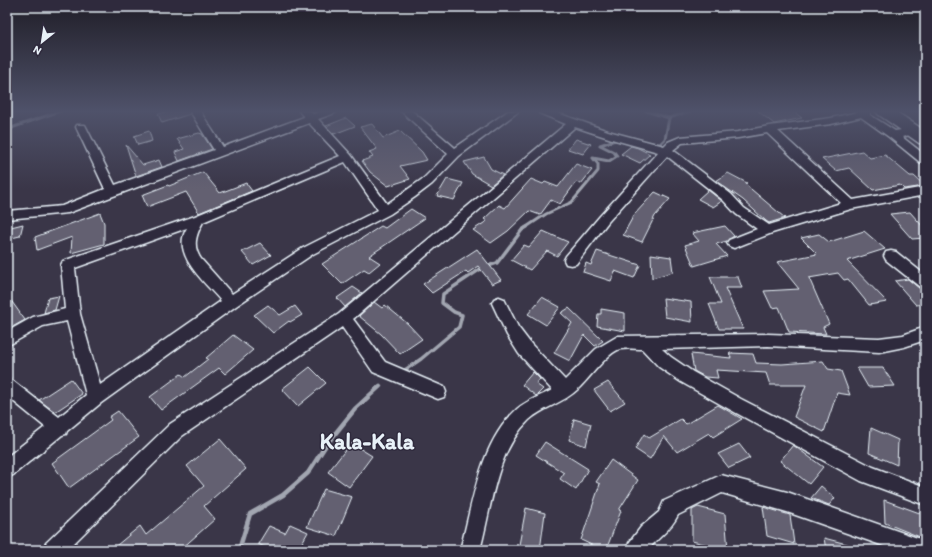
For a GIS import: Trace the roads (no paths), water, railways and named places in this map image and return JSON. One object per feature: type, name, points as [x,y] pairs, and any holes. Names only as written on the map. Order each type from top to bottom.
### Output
[{"type":"street","points":[[85,137],[112,190]]},
{"type":"street","points":[[211,137],[220,151]]},
{"type":"street","points":[[7,215],[64,210],[112,190],[254,137]]},
{"type":"street","points":[[328,137],[346,157],[386,211]]},
{"type":"street","points":[[436,137],[455,154]]},
{"type":"street","points":[[7,469],[96,398],[231,302],[308,252],[386,211],[428,180],[455,154],[478,137]]},
{"type":"street","points":[[53,550],[176,430],[344,318],[557,137]]},
{"type":"street","points":[[614,137],[666,150],[767,230]]},
{"type":"street","points":[[571,260],[604,219],[672,144],[680,140],[715,137]]},
{"type":"street","points":[[778,137],[850,205]]},
{"type":"street","points":[[896,137],[925,160]]},
{"type":"street","points":[[96,398],[74,314],[68,265],[237,204],[346,157]]},
{"type":"street","points":[[734,243],[767,230],[850,205],[925,191]]},
{"type":"street","points":[[198,219],[189,235],[191,255],[196,263],[231,302]]},
{"type":"street","points":[[891,256],[925,283]]},
{"type":"street","points":[[499,303],[516,337],[564,391]]},
{"type":"street","points":[[7,340],[38,321],[52,316],[74,314]]},
{"type":"street","points":[[344,318],[379,367],[438,392]]},
{"type":"street","points":[[470,550],[482,498],[493,462],[509,432],[524,413],[564,391],[592,362],[608,348],[618,343],[768,340],[879,345],[904,342],[925,333]]},
{"type":"street","points":[[645,342],[665,362],[687,377],[735,404],[868,474],[925,496]]},
{"type":"street","points":[[7,386],[60,428]]},
{"type":"street","points":[[636,550],[648,534],[666,519],[671,508],[721,484],[787,502],[924,550]]},
{"type":"waterway","points":[[650,143],[660,144],[665,137]]},
{"type":"waterway","points":[[525,228],[546,214],[572,202],[598,171],[598,164],[593,158],[609,161],[617,156],[614,152],[600,145],[615,140]]},
{"type":"waterway","points":[[402,372],[421,359],[459,327],[462,315],[454,312],[442,303],[443,294],[482,268],[497,263],[522,230],[527,227]]},
{"type":"waterway","points":[[239,550],[250,514],[283,495],[308,473],[326,445],[355,409],[380,386]]},
{"type":"district","name":"Kala-Kala","points":[[367,441]]}]
